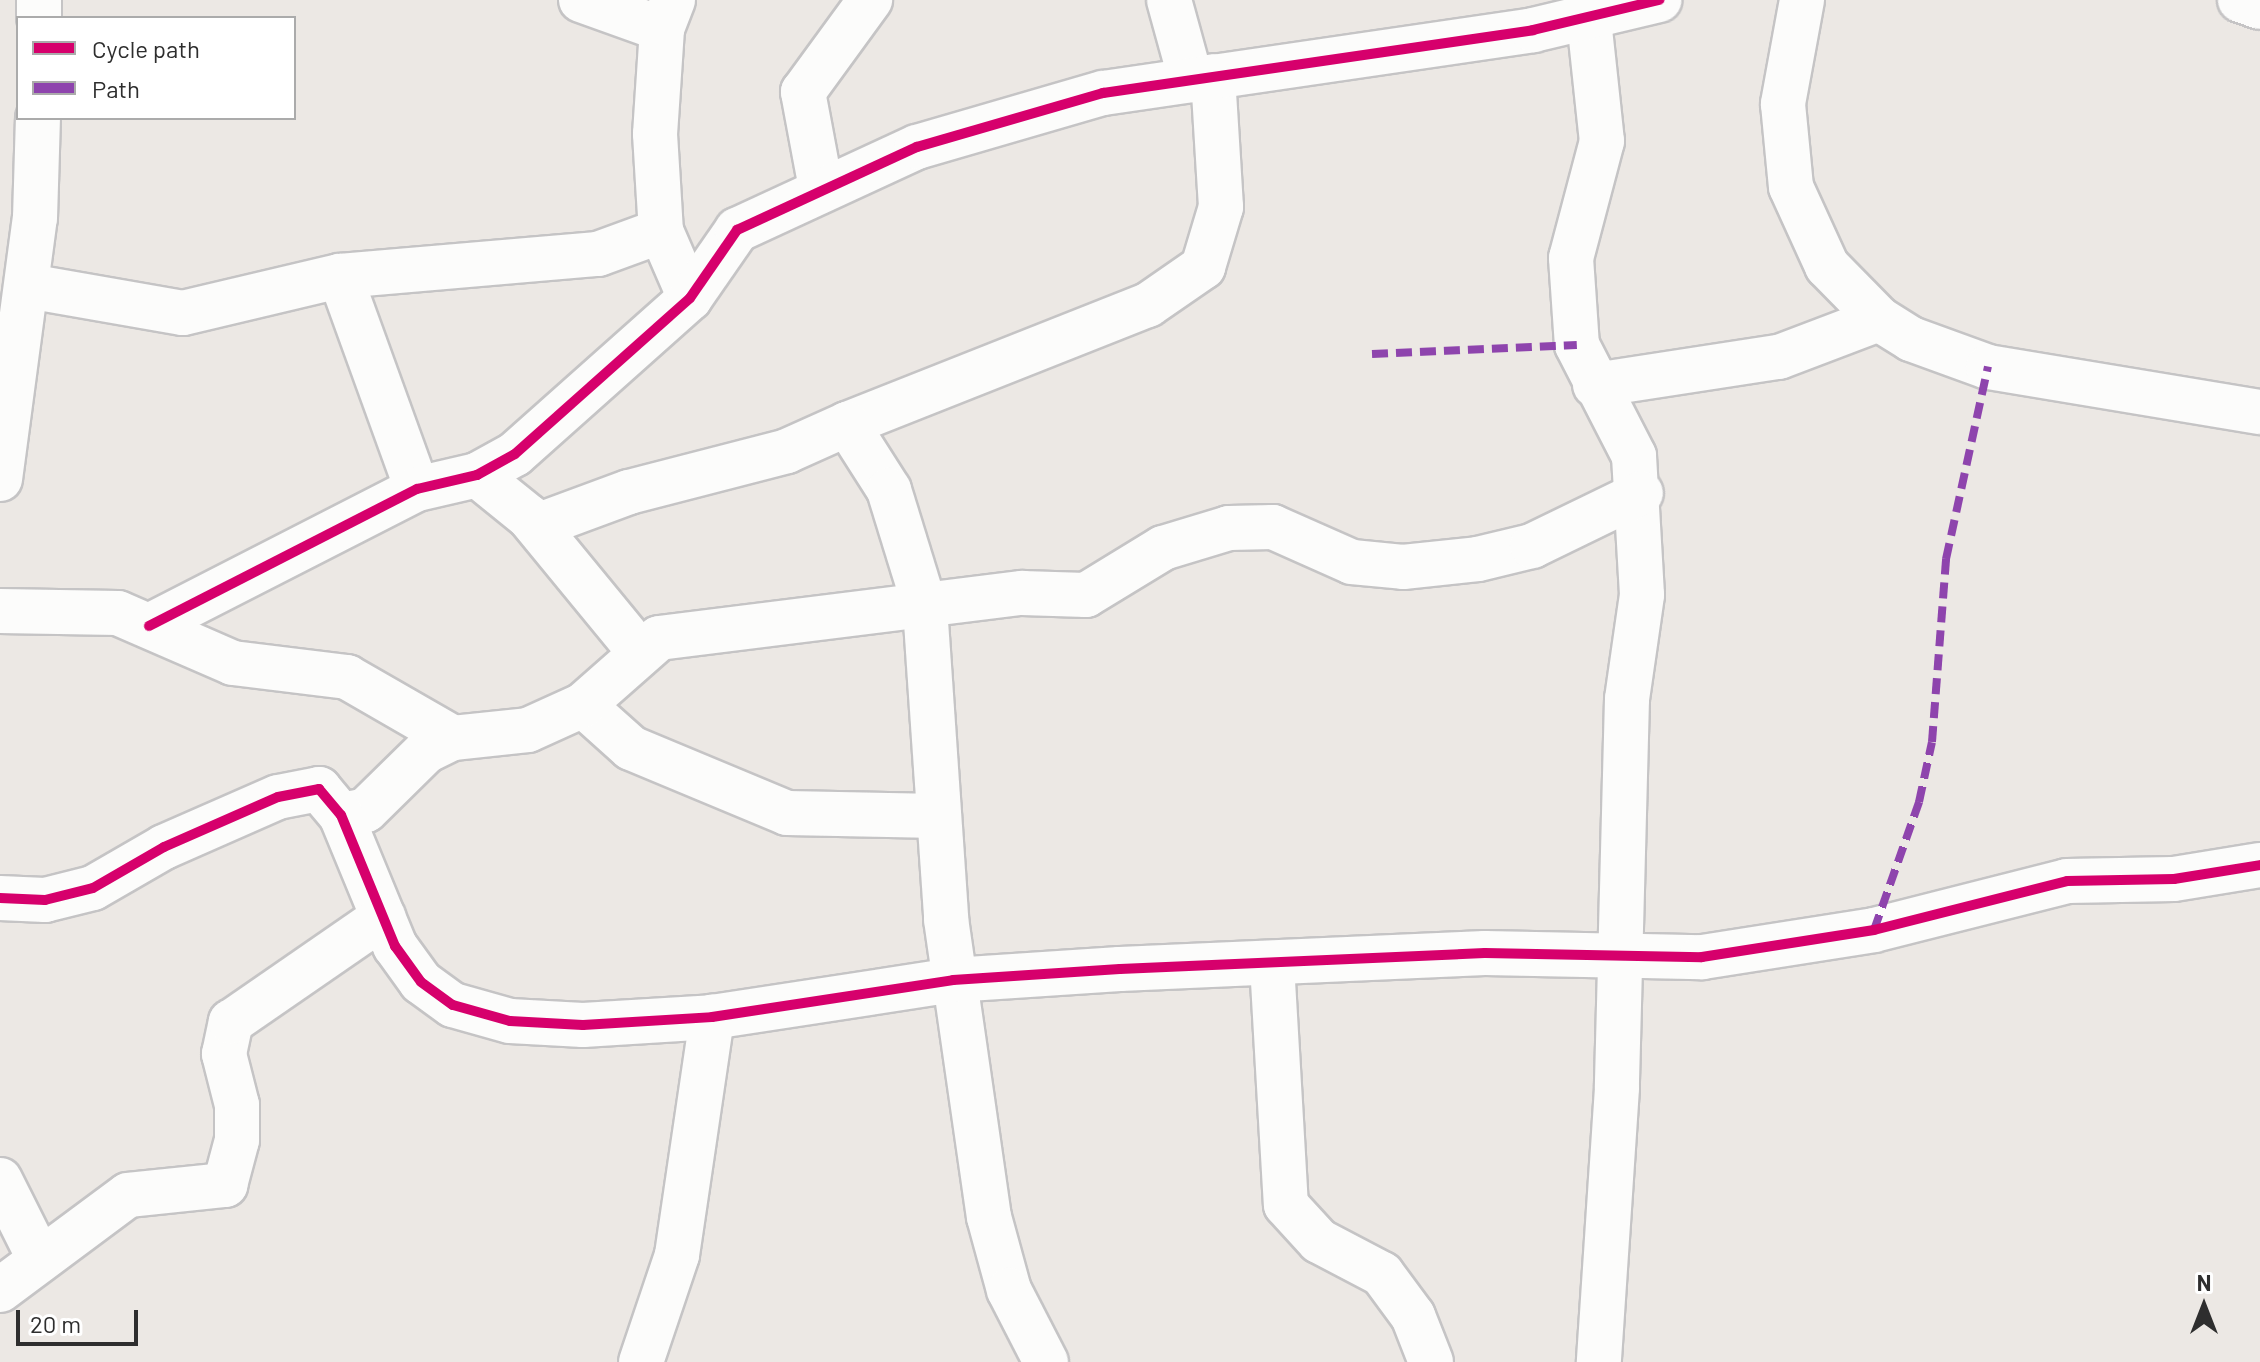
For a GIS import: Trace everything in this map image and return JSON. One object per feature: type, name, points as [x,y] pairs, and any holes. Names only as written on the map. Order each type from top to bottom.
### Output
[{"type":"street","points":[[581,0],[667,14],[655,87],[661,231],[690,298]]},
{"type":"street","points":[[821,188],[803,92],[870,0]]},
{"type":"street","points":[[537,526],[629,492],[787,451],[847,424],[1148,305],[1203,267],[1221,207],[1202,78],[1169,0]]},
{"type":"street","points":[[149,626],[417,489],[477,475],[515,454],[690,298],[737,230],[821,188],[917,147],[1103,93],[1659,0]]},
{"type":"street","points":[[1802,0],[1783,104],[1791,187],[1827,266],[1879,319],[1911,339],[1988,367],[2260,412]]},
{"type":"street","points":[[2240,0],[2260,7]]},
{"type":"street","points":[[1589,1361],[1618,955],[1627,699],[1642,595],[1641,493],[1634,456],[1577,345],[1571,258],[1602,141],[1601,11]]},
{"type":"street","points":[[0,479],[28,286],[38,120]]},
{"type":"street","points":[[28,286],[183,313],[340,276],[598,254],[661,231]]},
{"type":"street","points":[[340,276],[417,489]]},
{"type":"street","points":[[1595,385],[1779,357],[1879,319]]},
{"type":"street","points":[[847,424],[901,517],[925,607],[953,980],[989,1217],[1009,1290],[1046,1362]]},
{"type":"street","points":[[477,475],[537,526],[640,652]]},
{"type":"street","points":[[341,815],[366,810],[426,751],[453,738],[528,730],[583,705],[640,652],[684,633],[925,607],[1022,593],[1086,595],[1163,548],[1229,528],[1273,527],[1352,562],[1403,567],[1478,559],[1532,546],[1641,493]]},
{"type":"street","points":[[0,611],[118,613],[233,663],[347,677],[453,738]]},
{"type":"street","points":[[583,705],[631,748],[787,813],[939,816]]},
{"type":"street","points":[[0,898],[45,900],[93,888],[164,847],[278,797],[319,789],[341,815],[383,917],[421,982],[453,1005],[510,1021],[583,1025],[712,1017],[953,980],[1485,953],[1702,957],[1874,930],[2067,881],[2174,879],[2260,865]]},
{"type":"street","points":[[0,1290],[39,1258],[128,1195],[225,1185],[237,1140],[237,1105],[224,1054],[231,1022],[383,917]]},
{"type":"street","points":[[1272,964],[1286,1205],[1319,1241],[1382,1274],[1413,1316],[1431,1362]]},
{"type":"street","points":[[630,1360],[677,1255],[712,1017]]},
{"type":"street","points":[[0,1180],[39,1258]]},
{"type":"marked path","points":[[1372,354],[1577,345]]},
{"type":"marked path","points":[[1874,930],[1919,802],[1932,742],[1946,559],[1988,367]]},
{"type":"cycle path","points":[[149,626],[417,489],[477,475],[515,454],[690,298],[737,230],[917,147],[1103,93],[1533,30],[1659,0]]},
{"type":"cycle path","points":[[0,898],[45,900],[93,888],[164,847],[278,797],[319,789],[341,815],[395,946],[421,982],[453,1005],[510,1021],[583,1025],[712,1017],[953,980],[1120,969],[1485,953],[1702,957],[1874,930],[2067,881],[2174,879],[2260,865]]}]
